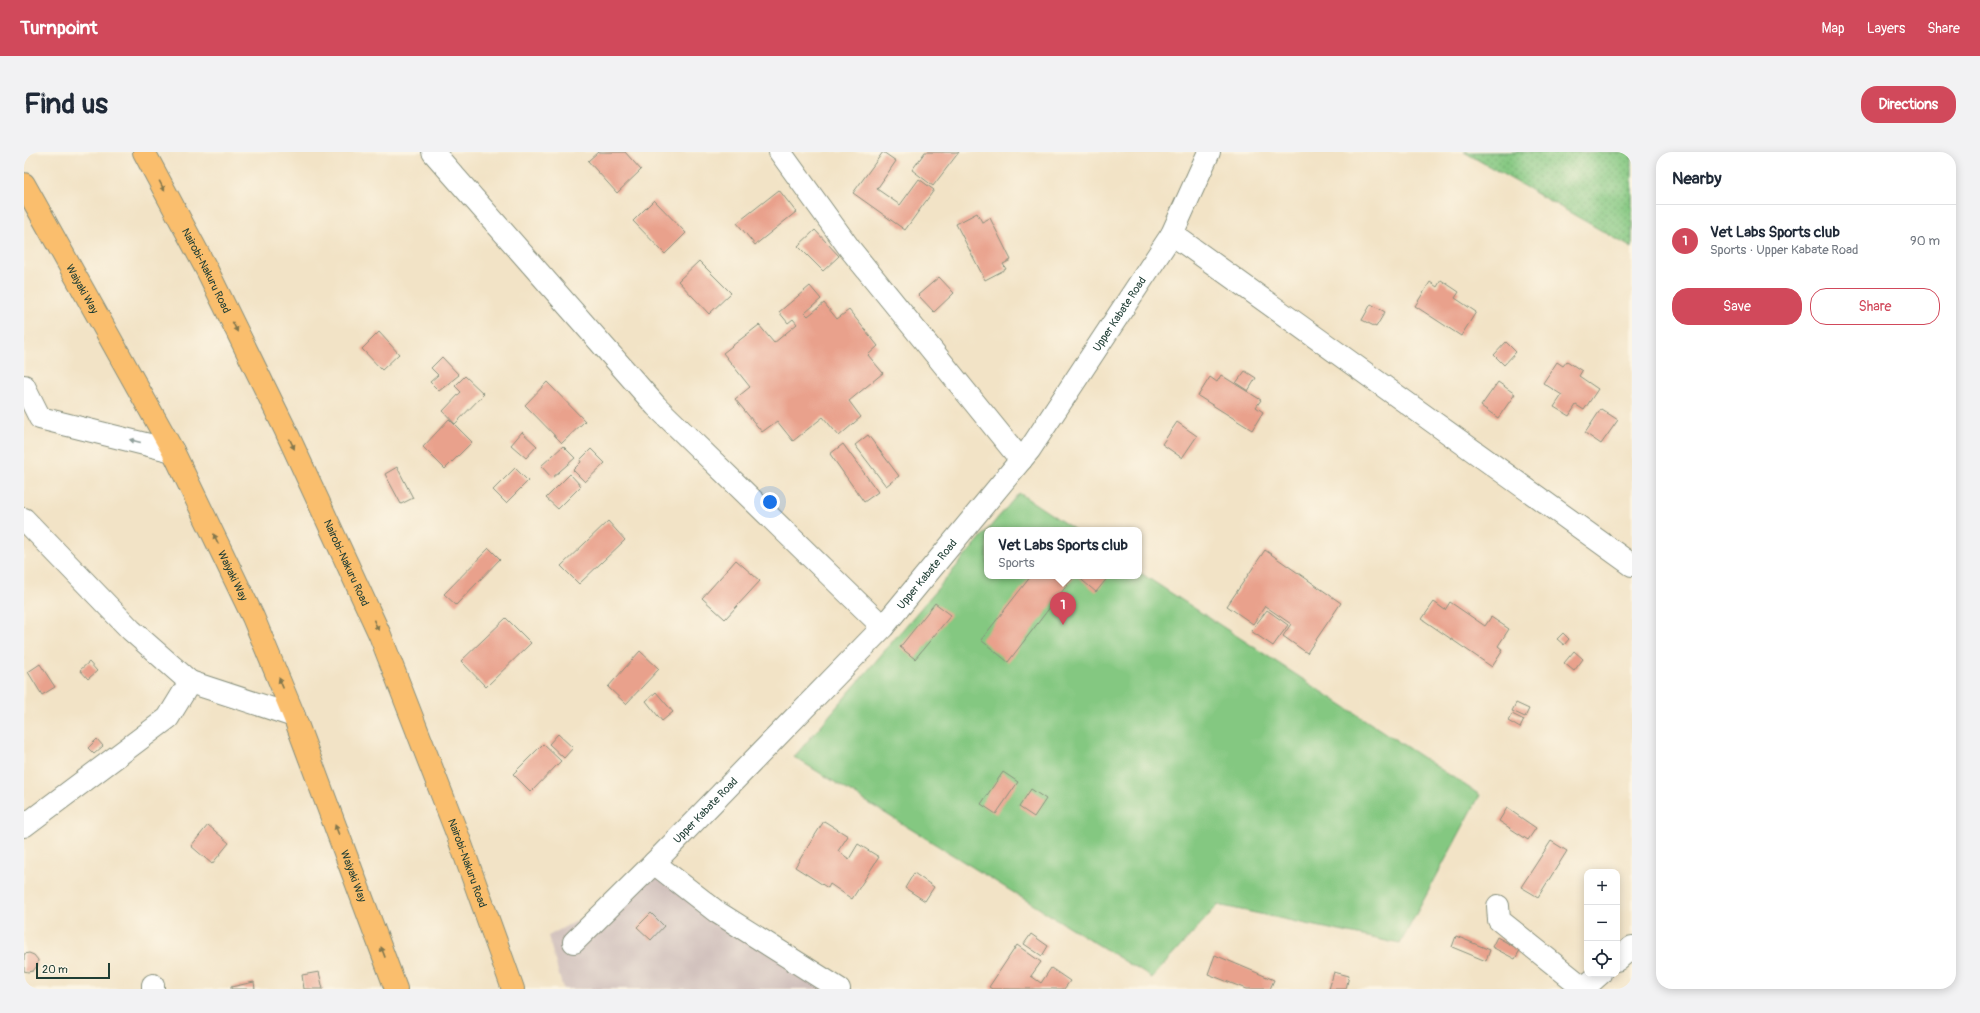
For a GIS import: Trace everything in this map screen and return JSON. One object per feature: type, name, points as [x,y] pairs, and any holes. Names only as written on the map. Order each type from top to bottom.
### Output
[{"type":"highway","name":"Nairobi-Nakuru Road","points":[[144,152],[207,270],[285,429],[380,635],[458,836],[514,989]]},
{"type":"highway","name":"Waiyaki Way","points":[[26,193],[172,451],[253,617],[294,716],[396,989]]},
{"type":"street","points":[[433,152],[656,406],[883,627]]},
{"type":"street","points":[[780,152],[850,249],[1021,460]]},
{"type":"street","name":"Upper Kabate Road","points":[[574,942],[654,863],[883,627],[1030,449],[1172,234],[1209,152]]},
{"type":"street","points":[[1172,234],[1632,564]]},
{"type":"street","points":[[24,386],[40,418],[172,451]]},
{"type":"street","points":[[24,519],[131,630],[190,682],[294,716]]},
{"type":"street","points":[[24,826],[168,718],[190,682]]},
{"type":"street","points":[[654,863],[717,912],[839,989]]},
{"type":"street","points":[[1498,906],[1499,920],[1590,984]]},
{"type":"street","points":[[1620,957],[1632,947]]},
{"type":"shaded area","points":[[657,877],[828,989],[563,989],[548,936]]},
{"type":"green space","points":[[1464,152],[1632,152],[1632,248]]},
{"type":"green space","points":[[1019,493],[1070,527],[990,527]]},
{"type":"green space","points":[[984,535],[984,579],[1142,579],[1142,574],[1480,795],[1400,944],[1218,905],[1152,978],[794,757]]},
{"type":"building","points":[[598,152],[625,152],[641,170],[617,193],[588,161]]},
{"type":"building","points":[[883,152],[896,161],[877,189],[900,205],[919,179],[934,190],[905,230],[853,193]]},
{"type":"building","points":[[925,152],[959,152],[933,186],[912,170]]},
{"type":"building","points":[[779,190],[796,212],[755,245],[737,223]]},
{"type":"building","points":[[654,200],[686,233],[665,254],[633,221]]},
{"type":"building","points":[[977,213],[982,222],[990,218],[1011,260],[1003,264],[1006,269],[985,280],[956,224]]},
{"type":"building","points":[[815,230],[839,256],[823,271],[798,246]]},
{"type":"building","points":[[699,261],[731,293],[709,314],[678,281]]},
{"type":"building","points":[[939,277],[954,293],[934,312],[918,295]]},
{"type":"building","points":[[1441,280],[1459,292],[1455,298],[1476,312],[1461,336],[1415,306],[1430,282],[1437,287]]},
{"type":"building","points":[[810,286],[821,299],[805,313],[808,316],[824,303],[837,319],[849,310],[878,346],[868,355],[883,373],[849,401],[861,417],[839,436],[823,417],[793,441],[777,421],[762,432],[735,399],[750,387],[723,353],[759,325],[774,343],[797,324],[793,319],[788,323],[779,312]]},
{"type":"building","points":[[1371,304],[1385,312],[1376,327],[1362,320]]},
{"type":"building","points":[[379,332],[399,354],[382,370],[362,349]]},
{"type":"building","points":[[1506,342],[1516,352],[1504,365],[1494,355]]},
{"type":"building","points":[[442,357],[459,375],[439,391],[430,382],[438,375],[431,368]]},
{"type":"building","points":[[1567,361],[1582,371],[1579,376],[1598,389],[1584,410],[1576,405],[1569,416],[1554,407],[1562,395],[1543,383],[1557,362],[1563,366]]},
{"type":"building","points":[[1245,371],[1256,378],[1248,391],[1236,383]]},
{"type":"building","points":[[1221,375],[1261,400],[1256,407],[1263,412],[1252,430],[1198,396],[1210,377],[1217,382]]},
{"type":"building","points":[[465,376],[484,394],[455,424],[443,411],[461,392],[455,386]]},
{"type":"building","points":[[547,382],[585,421],[562,443],[525,405]]},
{"type":"building","points":[[1498,382],[1515,394],[1498,418],[1481,406]]},
{"type":"building","points":[[1601,409],[1618,420],[1601,444],[1585,433]]},
{"type":"building","points":[[449,419],[472,442],[445,469],[423,447]]},
{"type":"building","points":[[1177,422],[1197,436],[1182,458],[1162,444]]},
{"type":"building","points":[[522,432],[537,446],[526,458],[511,445]]},
{"type":"building","points":[[868,435],[899,476],[886,486],[855,445]]},
{"type":"building","points":[[843,444],[878,492],[864,502],[830,454]]},
{"type":"building","points":[[563,446],[575,458],[552,478],[541,466]]},
{"type":"building","points":[[591,449],[605,463],[585,482],[573,470]]},
{"type":"building","points":[[397,467],[413,498],[401,504],[385,474]]},
{"type":"building","points":[[515,468],[528,481],[506,503],[493,490]]},
{"type":"building","points":[[570,474],[581,486],[558,509],[546,498]]},
{"type":"building","points":[[608,521],[625,540],[579,584],[561,566]]},
{"type":"building","points":[[489,548],[500,559],[456,605],[444,594]]},
{"type":"building","points":[[1265,550],[1341,603],[1307,653],[1283,636],[1291,624],[1265,606],[1253,624],[1227,606]]},
{"type":"building","points":[[736,560],[760,581],[725,619],[702,598]]},
{"type":"building","points":[[1029,579],[1072,579],[1008,662],[981,640]]},
{"type":"building","points":[[1081,579],[1107,579],[1096,592]]},
{"type":"building","points":[[1434,602],[1445,610],[1450,602],[1485,626],[1491,617],[1509,629],[1498,646],[1503,650],[1492,667],[1422,619]]},
{"type":"building","points":[[935,603],[951,615],[915,659],[900,647]]},
{"type":"building","points":[[1267,610],[1288,625],[1273,646],[1251,631]]},
{"type":"building","points":[[506,618],[531,643],[486,687],[461,661]]},
{"type":"building","points":[[1563,633],[1569,639],[1564,645],[1557,639]]},
{"type":"building","points":[[640,651],[659,669],[626,704],[608,687]]},
{"type":"building","points":[[1574,651],[1583,659],[1574,671],[1564,663]]},
{"type":"building","points":[[89,662],[97,671],[88,679],[80,670]]},
{"type":"building","points":[[40,664],[55,687],[42,695],[28,672]]},
{"type":"building","points":[[656,692],[673,712],[662,721],[646,701]]},
{"type":"building","points":[[1516,703],[1529,709],[1525,717],[1512,711]]},
{"type":"building","points":[[1512,714],[1524,720],[1520,728],[1508,721]]},
{"type":"building","points":[[558,734],[573,748],[564,758],[549,744]]},
{"type":"building","points":[[97,739],[103,746],[94,754],[88,748]]},
{"type":"building","points":[[543,744],[561,761],[531,792],[513,774]]},
{"type":"building","points":[[1003,772],[1018,782],[996,814],[981,804]]},
{"type":"building","points":[[1031,789],[1046,799],[1034,817],[1019,807]]},
{"type":"building","points":[[1507,808],[1536,828],[1528,840],[1499,821]]},
{"type":"building","points":[[824,821],[848,836],[838,851],[849,859],[858,844],[879,857],[852,899],[830,884],[828,888],[795,867]]},
{"type":"building","points":[[208,825],[229,843],[212,864],[191,846]]},
{"type":"building","points":[[1551,841],[1567,851],[1538,897],[1521,887]]},
{"type":"building","points":[[914,873],[934,887],[925,901],[905,888]]},
{"type":"building","points":[[651,913],[664,926],[651,940],[637,927]]},
{"type":"building","points":[[1031,934],[1048,946],[1042,956],[1024,944]]},
{"type":"building","points":[[1456,936],[1490,950],[1486,961],[1452,947]]},
{"type":"building","points":[[1497,937],[1520,950],[1515,959],[1492,947]]},
{"type":"building","points":[[1017,945],[1041,962],[1031,976],[1041,983],[1051,968],[1070,981],[1064,989],[992,989],[989,987]]},
{"type":"building","points":[[29,953],[34,955],[38,960],[37,966],[33,971],[28,972],[24,971],[24,954]]},
{"type":"building","points":[[1215,955],[1274,980],[1270,989],[1246,989],[1208,974]]},
{"type":"building","points":[[319,972],[323,989],[304,989],[302,975]]},
{"type":"building","points":[[1334,972],[1349,976],[1346,989],[1329,989]]},
{"type":"building","points":[[254,982],[255,989],[231,989],[231,987]]},
{"type":"place","name":"Vet Labs Sports club","points":[[1063,625]]}]
